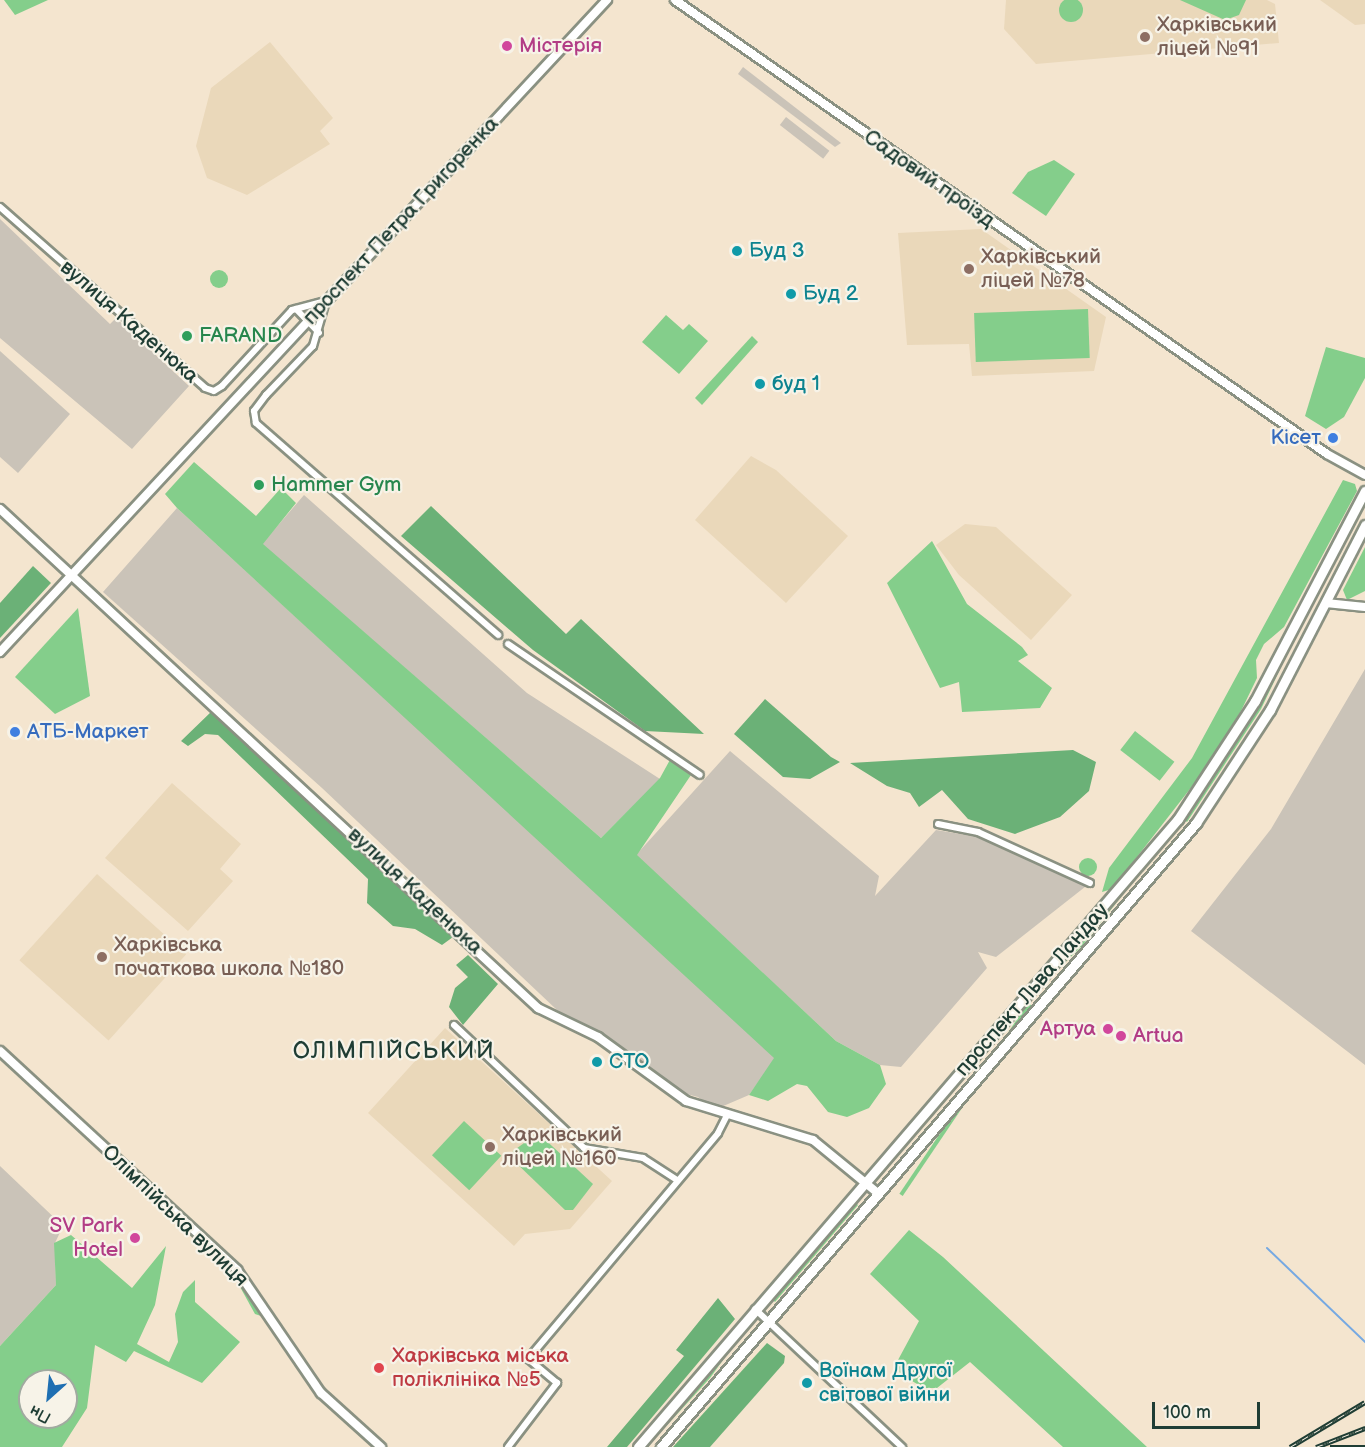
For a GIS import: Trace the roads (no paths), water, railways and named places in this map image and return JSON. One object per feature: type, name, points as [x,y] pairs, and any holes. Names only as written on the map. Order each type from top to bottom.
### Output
[{"type":"main road","name":"проспект Льва Ландау","points":[[638,1447],[1198,792],[1244,720],[1365,491]]},
{"type":"main road","points":[[1347,525],[1363,528]]},
{"type":"main road","name":"проспект Льва Ландау","points":[[662,1447],[1044,1002],[1220,790],[1326,603],[1363,528]]},
{"type":"main road","points":[[1310,595],[1326,603]]},
{"type":"main road","points":[[1030,991],[1044,1002]]},
{"type":"street","name":"проспект Петра Григоренка","points":[[0,652],[606,0]]},
{"type":"street","name":"Садовий проїзд","points":[[675,0],[1301,436],[1365,475]]},
{"type":"street","name":"вулиця Каденюка","points":[[0,207],[205,387],[214,391],[222,386],[292,310]]},
{"type":"street","points":[[292,310],[326,301],[319,334],[313,346],[266,395],[254,411],[256,423],[498,635]]},
{"type":"street","points":[[292,310],[310,319],[319,334]]},
{"type":"street","name":"вулиця Каденюка","points":[[0,509],[72,573],[535,1005],[602,1039],[680,1098],[727,1115],[813,1140],[866,1181],[879,1194]]},
{"type":"street","points":[[1326,603],[1365,607]]},
{"type":"street","points":[[508,644],[700,774]]},
{"type":"street","points":[[938,824],[978,832],[1090,883]]},
{"type":"street","points":[[454,1025],[584,1148],[643,1158],[677,1180]]},
{"type":"street","name":"Олімпійська вулиця","points":[[0,1051],[242,1275],[321,1393],[381,1447]]},
{"type":"street","points":[[508,1447],[557,1383],[528,1359],[677,1180],[727,1115]]},
{"type":"street","points":[[755,1309],[902,1447]]},
{"type":"waterway","points":[[1267,1248],[1365,1342]]},
{"type":"railway","points":[[1290,1447],[1365,1402]]},
{"type":"railway","points":[[1316,1447],[1365,1428]]},
{"type":"railway","points":[[1330,1447],[1365,1447]]},
{"type":"place","name":"Харківський ліцей №91","points":[[1145,37]]},
{"type":"place","name":"Містерія","points":[[507,46]]},
{"type":"place","name":"Буд 3","points":[[737,251]]},
{"type":"place","name":"Харківський ліцей №78","points":[[969,269]]},
{"type":"place","name":"Буд 2","points":[[791,294]]},
{"type":"place","name":"FARAND","points":[[187,336]]},
{"type":"place","name":"буд 1","points":[[760,384]]},
{"type":"place","name":"Кісет","points":[[1333,438]]},
{"type":"place","name":"Hammer Gym","points":[[259,485]]},
{"type":"place","name":"АТБ-Маркет","points":[[15,732]]},
{"type":"place","name":"Харківська початкова школа №180","points":[[102,957]]},
{"type":"place","name":"Артуа","points":[[1108,1029]]},
{"type":"place","name":"Artua","points":[[1121,1036]]},
{"type":"place","name":"СТО","points":[[597,1062]]},
{"type":"place","name":"Харківський ліцей №160","points":[[490,1147]]},
{"type":"place","name":"SV Park Hotel","points":[[135,1238]]},
{"type":"place","name":"Харківська міська поліклініка №5","points":[[379,1368]]},
{"type":"place","name":"Воїнам Другої світової війни","points":[[807,1383]]},
{"type":"district","name":"ОЛІМПІЙСЬКИЙ","points":[[394,1051]]}]
